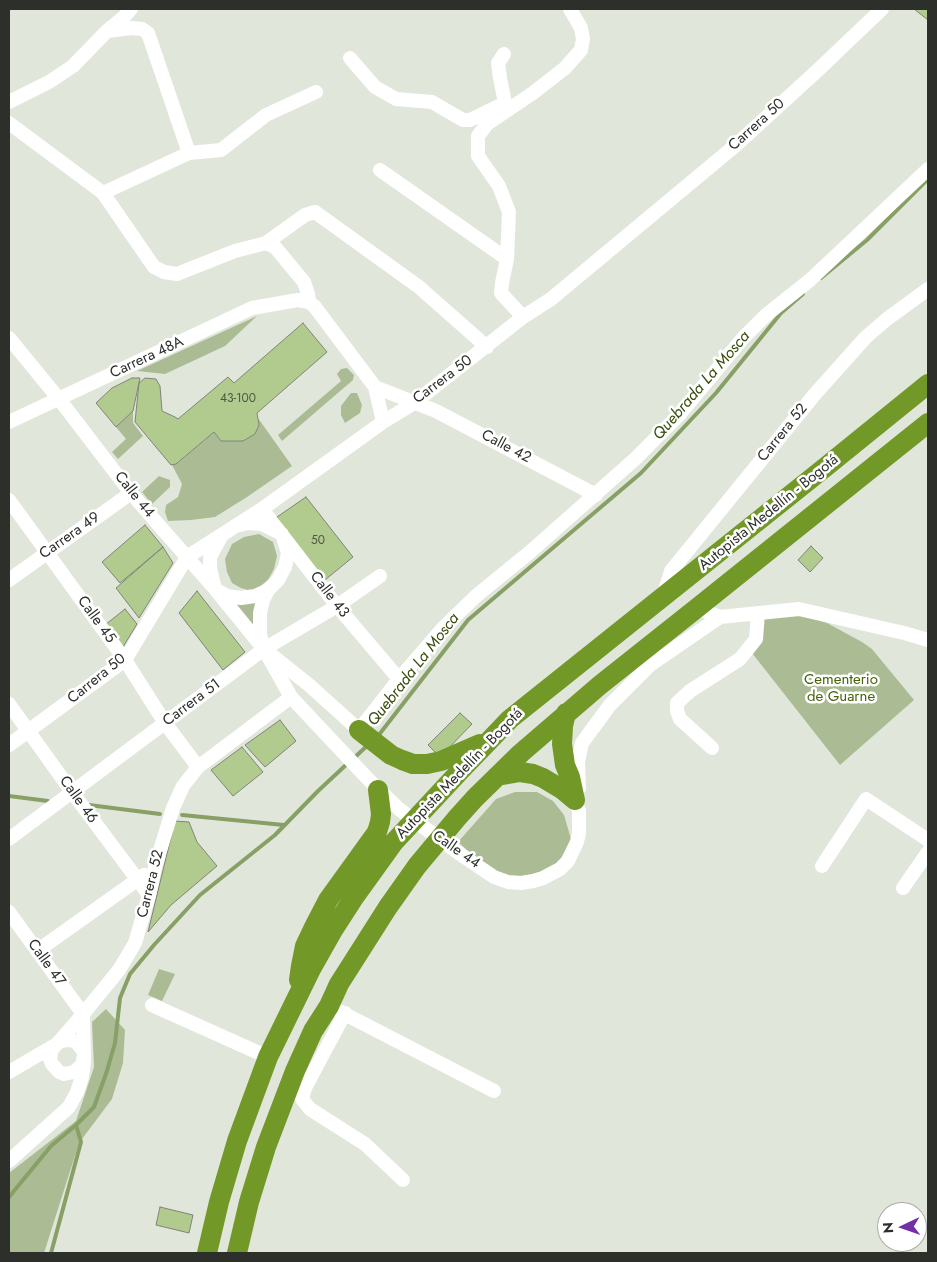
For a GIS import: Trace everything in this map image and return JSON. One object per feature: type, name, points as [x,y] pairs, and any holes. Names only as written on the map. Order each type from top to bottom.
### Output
[{"type":"highway","name":"Autopista Medellín - Bogotá","points":[[207,1253],[219,1202],[237,1141],[268,1057],[311,969],[333,930],[394,842],[510,719],[928,384]]},
{"type":"highway","name":"Autopista Medellín - Bogotá","points":[[237,1253],[249,1202],[266,1147],[295,1071],[314,1031],[337,1010],[339,984],[388,907],[417,866],[457,818],[520,753],[600,685],[928,423]]},
{"type":"highway","points":[[566,714],[563,726],[562,752],[577,806]]},
{"type":"highway","points":[[362,732],[391,755],[414,764],[441,761],[491,739]]},
{"type":"highway","points":[[497,776],[520,772],[543,778],[563,790],[577,806]]},
{"type":"highway","points":[[298,996],[301,966],[306,946],[315,925],[328,900],[377,832],[381,814],[373,785]]},
{"type":"street","points":[[9,102],[49,82],[74,66],[131,9]]},
{"type":"street","points":[[350,58],[375,87],[396,100],[432,102],[463,120],[470,120],[506,106],[532,93],[565,68],[581,50],[583,39],[581,28],[570,9]]},
{"type":"street","name":"Carrera 50","points":[[9,745],[125,660],[187,557],[262,509],[383,422],[414,403],[524,317],[551,299],[736,145],[882,9]]},
{"type":"street","points":[[108,31],[132,28],[142,29],[148,33],[188,153]]},
{"type":"street","points":[[504,54],[498,63],[506,106]]},
{"type":"street","points":[[103,193],[188,153],[221,150],[266,114],[316,92]]},
{"type":"street","points":[[506,106],[487,124],[478,136],[478,156],[499,186],[509,212],[507,259],[501,293],[524,317]]},
{"type":"street","points":[[9,123],[103,193],[154,267],[164,272],[177,274],[235,251],[266,243],[305,214],[315,212],[419,287],[487,347]]},
{"type":"street","points":[[362,732],[399,679],[442,629],[476,596],[530,552],[635,459],[679,415],[743,338],[766,315],[810,280],[928,169]]},
{"type":"street","points":[[380,170],[507,259]]},
{"type":"street","points":[[266,243],[275,247],[304,282],[309,302],[375,388],[383,422]]},
{"type":"street","name":"Carrera 52","points":[[662,598],[670,571],[815,394],[866,337],[886,319],[928,289]]},
{"type":"street","name":"Carrera 48A","points":[[9,422],[252,308],[298,300],[309,302]]},
{"type":"street","name":"Calle 44","points":[[9,338],[150,515],[216,589],[264,649],[291,696],[373,785],[399,809],[494,877],[508,882],[533,881],[560,869],[568,861],[574,851],[579,833],[577,806],[578,762],[582,743],[610,705],[650,664],[720,617]]},
{"type":"street","name":"Calle 42","points":[[375,388],[444,416],[596,495]]},
{"type":"street","name":"Carrera 49","points":[[9,580],[132,493]]},
{"type":"street","name":"Calle 45","points":[[9,500],[125,660],[165,723],[198,767]]},
{"type":"street","name":"Calle 43","points":[[262,509],[336,606],[399,679]]},
{"type":"street","points":[[264,649],[260,634],[260,613],[268,590],[278,580],[286,567],[288,553],[282,534],[262,524],[247,523],[227,532],[210,557],[210,568],[216,589],[227,596],[241,598],[255,596],[268,590]]},
{"type":"street","name":"Carrera 51","points":[[9,839],[264,649],[336,606],[380,576]]},
{"type":"street","points":[[697,608],[720,617],[799,609],[928,640]]},
{"type":"street","points":[[712,748],[680,719],[677,703],[690,691],[740,659],[756,639],[758,614]]},
{"type":"street","name":"Calle 44","points":[[264,649],[309,685],[362,732]]},
{"type":"street","name":"Carrera 52","points":[[9,1072],[57,1044],[119,970],[136,942],[155,867],[173,808],[183,786],[198,767],[291,696]]},
{"type":"street","name":"Calle 46","points":[[9,704],[149,895]]},
{"type":"street","points":[[822,866],[866,799],[928,840]]},
{"type":"street","points":[[903,888],[928,852]]},
{"type":"street","points":[[36,951],[155,867]]},
{"type":"street","name":"Calle 47","points":[[9,912],[83,1014]]},
{"type":"street","points":[[152,1005],[268,1057]]},
{"type":"street","points":[[403,1180],[365,1144],[310,1109],[302,1099],[304,1088],[337,1010],[494,1091]]},
{"type":"street","points":[[9,1161],[69,1106],[77,1092],[82,1076],[83,1014]]},
{"type":"street","points":[[59,1072],[69,1074],[79,1069],[83,1056],[78,1044],[70,1040],[60,1041],[53,1048],[50,1059],[52,1064],[66,1082],[69,1106]]},
{"type":"green space","points":[[257,316],[225,346],[165,374],[137,371]]},
{"type":"green space","points":[[347,368],[354,375],[353,380],[282,441],[278,435],[341,381],[337,374],[341,369]]},
{"type":"green space","points":[[351,393],[357,393],[362,405],[360,413],[345,423],[341,415],[341,406]]},
{"type":"green space","points":[[133,411],[133,423],[143,436],[118,459],[112,452],[126,439],[116,427]]},
{"type":"green space","points":[[258,418],[292,466],[215,517],[168,521],[165,512],[166,505],[178,497],[182,484],[172,465],[180,461],[214,432],[221,441],[243,441],[255,434],[259,425]]},
{"type":"green space","points":[[159,476],[170,480],[170,487],[152,504],[142,492]]},
{"type":"green space","points":[[259,534],[273,542],[277,556],[274,569],[268,580],[251,591],[232,583],[227,572],[225,559],[232,544],[244,537]]},
{"type":"green space","points":[[232,602],[257,602],[256,633]]},
{"type":"green space","name":"Cementerio de Guarne","points":[[798,613],[827,623],[872,649],[914,700],[840,765],[752,653],[764,619]]},
{"type":"green space","points":[[515,792],[537,792],[553,801],[564,815],[571,839],[557,866],[536,877],[515,879],[491,871],[458,842],[496,799]]},
{"type":"green space","points":[[159,969],[175,974],[162,1001],[148,995]]},
{"type":"green space","points":[[106,1009],[125,1030],[123,1063],[112,1099],[79,1143],[44,1253],[9,1253],[9,1173],[76,1121],[94,1067],[92,1022]]},
{"type":"building","points":[[914,9],[928,9],[928,20]]},
{"type":"building","points":[[303,323],[327,352],[257,413],[259,425],[255,434],[243,441],[221,441],[214,432],[176,464],[171,465],[135,422],[139,383],[145,378],[156,379],[160,386],[162,411],[178,419],[228,377],[234,383]]},
{"type":"building","points":[[132,378],[140,378],[133,411],[116,427],[96,403],[112,388]]},
{"type":"building","points":[[306,497],[353,557],[325,580],[277,517]]},
{"type":"building","points":[[145,525],[163,547],[120,583],[102,562]]},
{"type":"building","points":[[811,546],[823,558],[810,572],[798,560]]},
{"type":"building","points":[[163,547],[173,563],[139,618],[116,588]]},
{"type":"building","points":[[197,591],[245,652],[223,670],[179,613]]},
{"type":"building","points":[[125,609],[137,624],[123,647],[105,625]]},
{"type":"building","points":[[460,713],[472,724],[440,757],[428,745]]},
{"type":"building","points":[[280,720],[296,741],[265,767],[245,745]]},
{"type":"building","points":[[242,747],[263,772],[233,796],[211,770]]},
{"type":"building","points":[[175,821],[189,822],[197,842],[217,866],[171,905],[148,932]]},
{"type":"building","points":[[160,1207],[193,1215],[189,1233],[156,1225]]},
{"type":"waterway","name":"Quebrada La Mosca","points":[[821,278],[867,240],[928,179]]},
{"type":"waterway","name":"Quebrada La Mosca","points":[[378,736],[468,620],[641,473],[716,393],[781,313],[803,294]]},
{"type":"waterway","name":"Quebrada La Mosca","points":[[354,758],[369,744]]},
{"type":"waterway","name":"Quebrada La Mosca","points":[[9,1197],[51,1146],[94,1107],[115,1043],[120,998],[130,974],[200,895],[275,835],[348,763]]},
{"type":"waterway","points":[[9,796],[48,801]]},
{"type":"waterway","points":[[89,805],[160,814]]},
{"type":"waterway","points":[[182,815],[284,825]]},
{"type":"waterway","points":[[51,1253],[81,1142],[76,1125]]}]
